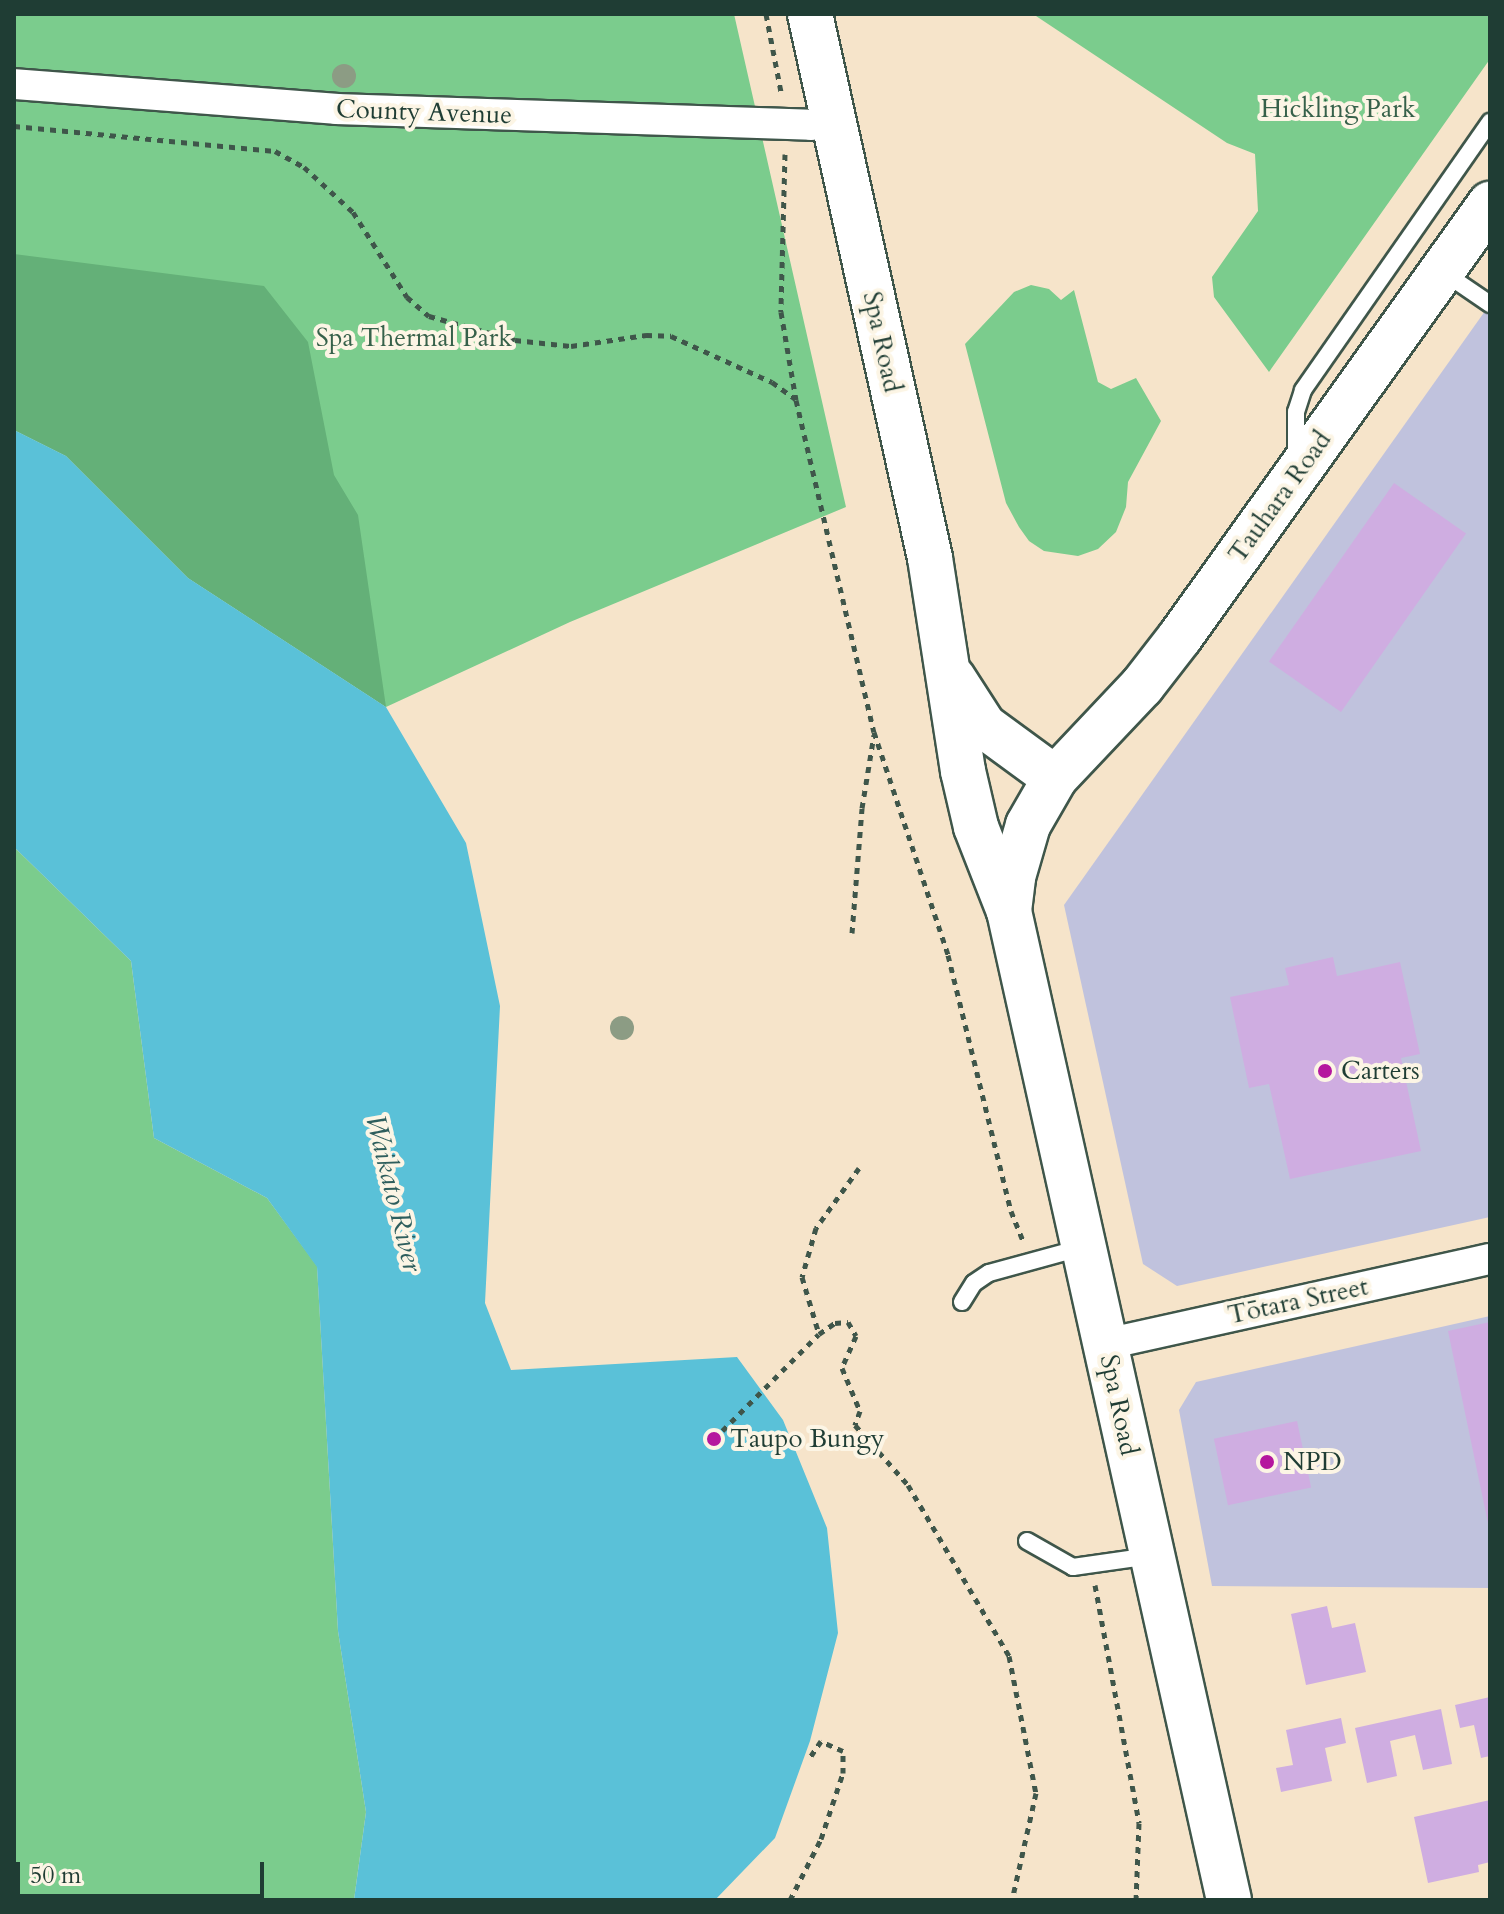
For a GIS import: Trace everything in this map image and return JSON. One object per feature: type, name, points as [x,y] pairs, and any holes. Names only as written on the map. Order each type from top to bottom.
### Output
[{"type":"main road","name":"Spa Road","points":[[810,14],[930,558],[963,771],[976,827],[1009,911],[1229,1900]]},
{"type":"main road","name":"Tauhara Road","points":[[1055,778],[1142,686],[1490,204]]},
{"type":"main road","name":"Spa Road","points":[[949,670],[984,726],[1055,778],[1028,825],[1013,877],[1009,911]]},
{"type":"street","name":"County Avenue","points":[[14,84],[336,109],[811,125],[833,118]]},
{"type":"street","name":"Tōtara Street","points":[[1106,1344],[1490,1259]]},
{"type":"lane","points":[[1296,475],[1296,412],[1303,390],[1490,122]]},
{"type":"lane","points":[[1442,271],[1490,304]]},
{"type":"lane","points":[[962,1302],[974,1283],[989,1273],[1085,1246]]},
{"type":"lane","points":[[1027,1541],[1073,1567],[1152,1555]]},
{"type":"path","points":[[766,14],[781,84]]},
{"type":"path","points":[[14,126],[275,151],[304,167],[353,212],[407,297],[429,316],[515,340],[571,346],[646,335],[671,336],[772,382],[796,400]]},
{"type":"path","points":[[785,144],[781,312],[796,400],[874,732],[948,955],[1021,1237]]},
{"type":"path","points":[[852,933],[862,808],[874,732]]},
{"type":"path","points":[[819,1334],[802,1277],[816,1228],[859,1168]]},
{"type":"path","points":[[714,1439],[819,1334],[835,1323],[848,1322],[856,1336],[842,1368],[860,1411],[855,1425],[908,1485],[1009,1656],[1036,1793],[1012,1900]]},
{"type":"path","points":[[1095,1585],[1139,1823],[1136,1900]]},
{"type":"path","points":[[790,1900],[821,1839],[843,1773],[843,1751],[821,1741],[809,1759]]},
{"type":"shaded area","points":[[1490,304],[1490,1217],[1177,1286],[1143,1264],[1064,905]]},
{"type":"shaded area","points":[[1490,1316],[1490,1588],[1212,1586],[1179,1410],[1196,1382]]},
{"type":"green space","name":"Spa Thermal Park","points":[[14,14],[734,14],[846,507],[570,622],[386,707],[188,578],[66,456],[14,430]]},
{"type":"green space","name":"Hickling Park","points":[[1033,14],[1490,14],[1490,59],[1269,372],[1214,297],[1212,277],[1258,211],[1255,154],[1227,143]]},
{"type":"green space","points":[[14,254],[264,286],[308,342],[334,475],[358,515],[386,707],[188,578],[66,456],[14,430]]},
{"type":"green space","points":[[1031,285],[1049,289],[1061,300],[1074,290],[1098,382],[1111,389],[1136,378],[1161,421],[1128,482],[1126,507],[1116,532],[1098,549],[1078,556],[1044,551],[1029,541],[1006,503],[965,344],[1014,292]]},
{"type":"green space","points":[[14,847],[131,961],[154,1138],[267,1198],[317,1266],[338,1631],[366,1812],[354,1900],[14,1900]]},
{"type":"water","name":"Waikato River","points":[[14,430],[66,456],[188,578],[386,707],[466,843],[500,1006],[485,1303],[511,1370],[737,1357],[783,1420],[827,1528],[838,1633],[810,1741],[775,1838],[715,1900],[354,1900],[366,1812],[338,1631],[317,1267],[267,1198],[154,1138],[131,961],[14,847]]},
{"type":"building","points":[[1394,483],[1466,533],[1341,712],[1269,662]]},
{"type":"building","name":"Carters","points":[[1333,957],[1337,976],[1400,962],[1420,1054],[1401,1058],[1421,1151],[1290,1179],[1269,1084],[1249,1088],[1230,997],[1289,985],[1285,968]]},
{"type":"building","points":[[1490,1322],[1490,1528],[1489,1528],[1448,1331]]},
{"type":"building","points":[[1297,1421],[1311,1488],[1228,1505],[1214,1439]]},
{"type":"building","points":[[1327,1606],[1332,1628],[1355,1623],[1366,1672],[1306,1685],[1291,1614]]},
{"type":"building","points":[[1490,1697],[1490,1756],[1481,1758],[1474,1725],[1460,1728],[1455,1705]]},
{"type":"building","points":[[1441,1709],[1452,1764],[1423,1770],[1415,1735],[1390,1741],[1397,1776],[1367,1783],[1355,1728]]},
{"type":"building","points":[[1341,1718],[1346,1743],[1325,1748],[1332,1781],[1281,1792],[1276,1768],[1293,1765],[1286,1730]]},
{"type":"building","points":[[1490,1800],[1490,1862],[1478,1865],[1479,1872],[1428,1883],[1414,1817]]},
{"type":"place","name":"Carters","points":[[1325,1071]]},
{"type":"place","name":"Taupo Bungy","points":[[714,1439]]},
{"type":"place","name":"NPD","points":[[1267,1462]]}]
